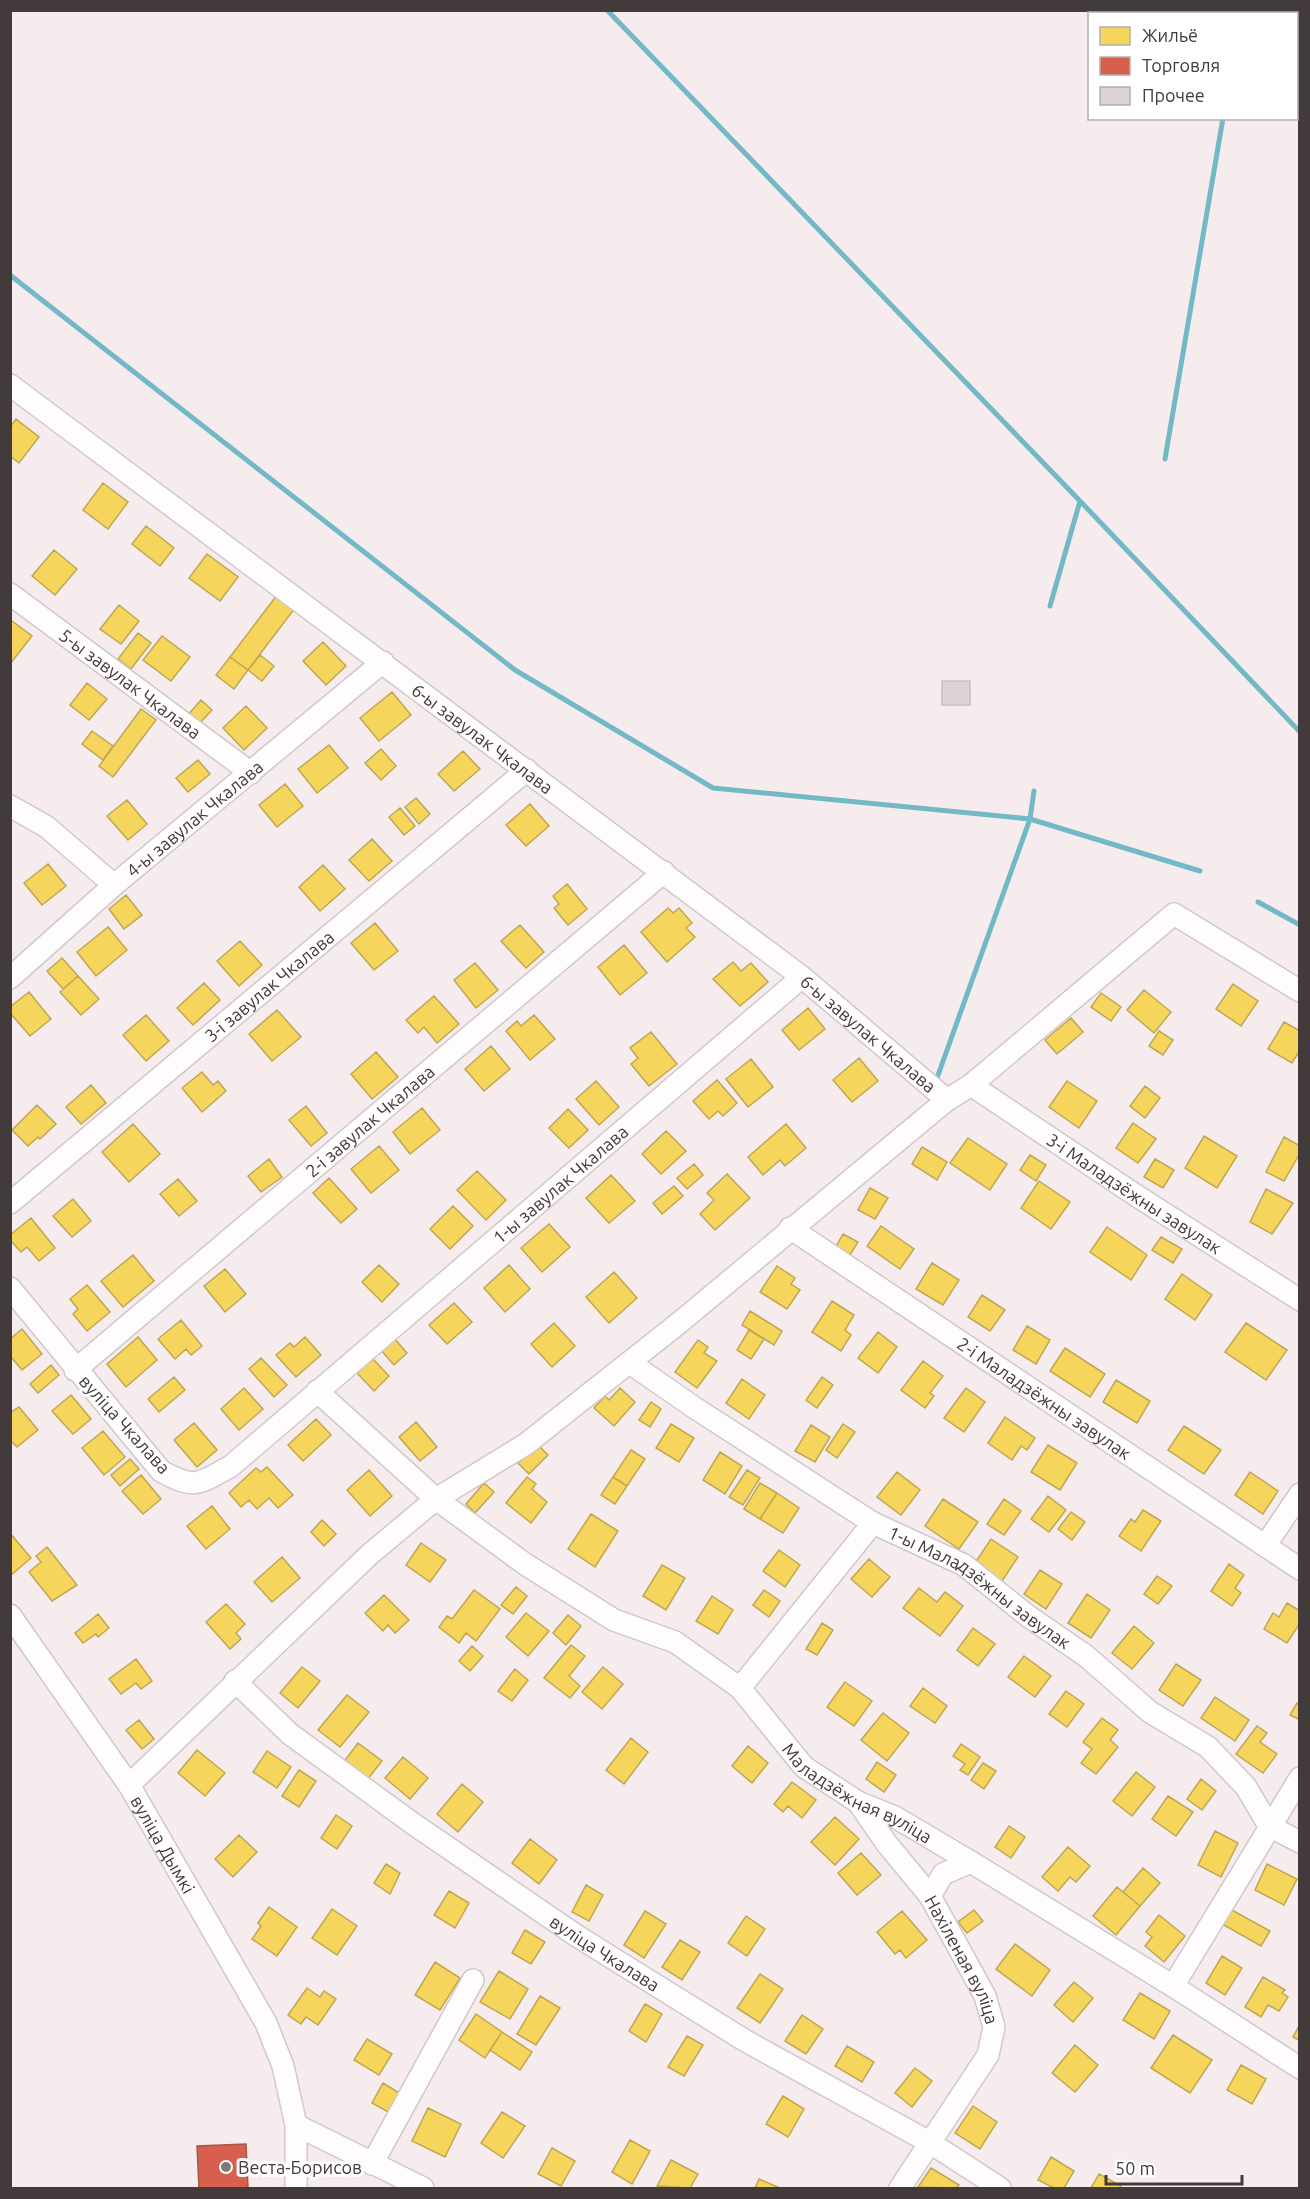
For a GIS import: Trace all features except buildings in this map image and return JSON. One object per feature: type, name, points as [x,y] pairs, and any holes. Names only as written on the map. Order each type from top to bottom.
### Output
[{"type":"street","name":"6-ы завулак Чкалава","points":[[10,385],[802,977],[947,1100]]},
{"type":"street","name":"5-ы завулак Чкалава","points":[[10,594],[251,772]]},
{"type":"street","name":"4-ы завулак Чкалава","points":[[10,978],[114,885],[383,662]]},
{"type":"street","name":"3-і завулак Чкалава","points":[[10,1203],[527,770]]},
{"type":"street","points":[[10,806],[47,827],[114,885]]},
{"type":"street","name":"2-і завулак Чкалава","points":[[75,1370],[664,872]]},
{"type":"street","points":[[129,1785],[369,1555],[436,1499],[525,1444],[630,1363],[947,1100],[972,1085],[1174,914],[1299,991]]},
{"type":"street","name":"1-ы завулак Чкалава","points":[[317,1391],[802,977]]},
{"type":"street","name":"3-і Маладзёжны завулак","points":[[972,1085],[1137,1196],[1299,1300]]},
{"type":"street","name":"2-і Маладзёжны завулак","points":[[790,1228],[1299,1569]]},
{"type":"street","name":"вуліца Чкалава","points":[[10,1288],[75,1370],[161,1471],[183,1484],[201,1482],[231,1466],[317,1391]]},
{"type":"street","name":"1-ы Маладзёжны завулак","points":[[630,1363],[695,1408],[873,1523],[964,1565],[1028,1616],[1086,1656],[1150,1712],[1208,1747],[1246,1787],[1269,1826]]},
{"type":"street","name":"Маладзёжная вуліца","points":[[317,1391],[436,1499],[525,1564],[604,1614],[675,1642],[740,1688],[804,1767],[858,1802],[895,1816],[971,1862],[1173,1986],[1299,2068]]},
{"type":"street","points":[[1265,1546],[1299,1494]]},
{"type":"street","points":[[740,1688],[873,1523]]},
{"type":"street","name":"вуліца Дымкі","points":[[10,1615],[129,1785],[266,2023],[283,2066],[296,2125],[296,2188]]},
{"type":"street","name":"вуліца Чкалава","points":[[236,1681],[290,1734],[412,1823],[577,1936],[744,2040],[929,2142],[1000,2188]]},
{"type":"street","points":[[1173,1986],[1299,1778]]},
{"type":"street","name":"Нахіленая вуліца","points":[[858,1802],[887,1844],[930,1896],[985,1996],[994,2027],[988,2055],[900,2188]]},
{"type":"street","points":[[1269,1826],[1299,1842]]},
{"type":"street","points":[[930,1896],[943,1874],[971,1862]]},
{"type":"street","points":[[372,2164],[473,1980]]},
{"type":"street","points":[[296,2125],[423,2188]]},
{"type":"waterway","points":[[607,10],[1080,501]]},
{"type":"waterway","points":[[1165,459],[1223,120]]},
{"type":"waterway","points":[[10,275],[515,670],[713,788],[1030,819],[937,1078]]},
{"type":"waterway","points":[[1050,606],[1080,501],[1300,732]]},
{"type":"waterway","points":[[1034,791],[1030,819],[1200,871]]},
{"type":"waterway","points":[[1258,902],[1300,925]]},
{"type":"place","name":"Веста-Борисов","points":[[226,2167]]}]
